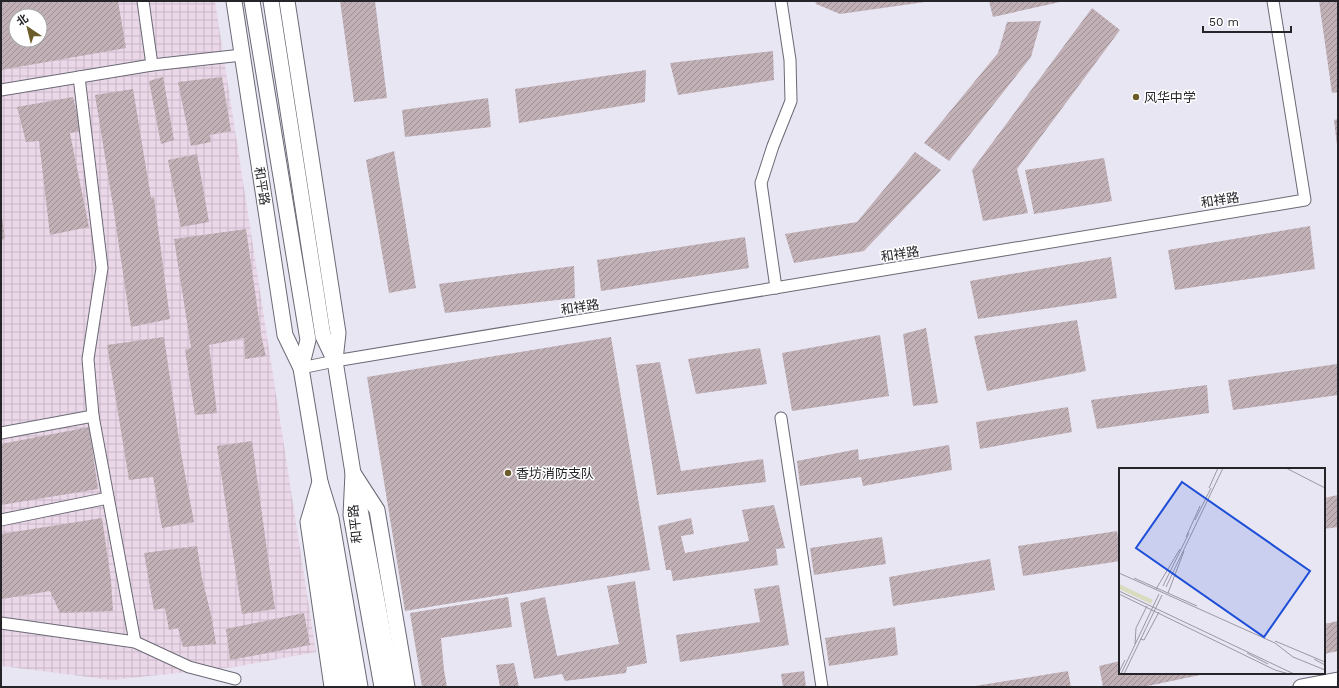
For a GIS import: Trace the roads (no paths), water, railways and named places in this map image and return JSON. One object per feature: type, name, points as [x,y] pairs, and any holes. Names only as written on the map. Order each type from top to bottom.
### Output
[{"type":"main road","name":"和平路","points":[[234,1],[285,335],[301,368],[320,482],[331,518],[360,687]]},
{"type":"main road","name":"和平路","points":[[252,1],[308,340],[301,368]]},
{"type":"main road","name":"和平路","points":[[270,1],[324,336],[335,361],[353,473],[351,515],[382,687]]},
{"type":"main road","name":"和平路","points":[[287,1],[338,333],[335,361]]},
{"type":"main road","points":[[353,473],[362,512],[393,687]]},
{"type":"main road","points":[[353,473],[377,510],[407,687]]},
{"type":"main road","points":[[320,482],[308,522],[332,687]]},
{"type":"main road","points":[[320,482],[318,521],[346,687]]},
{"type":"main road","points":[[1301,687],[1338,680]]},
{"type":"street","points":[[143,1],[152,65]]},
{"type":"street","points":[[776,288],[761,182],[773,146],[791,101],[790,60],[781,1]]},
{"type":"street","name":"和祥路","points":[[301,368],[335,361],[1305,200],[1273,1]]},
{"type":"street","points":[[1,90],[152,65],[242,55]]},
{"type":"street","points":[[79,76],[102,268],[88,359],[93,416],[135,642]]},
{"type":"street","points":[[1,433],[93,416]]},
{"type":"street","points":[[781,418],[822,687]]},
{"type":"street","points":[[1,520],[108,498]]},
{"type":"street","points":[[1,623],[135,642],[189,667],[235,679]]},
{"type":"place","name":"风华中学","points":[[1136,97]]},
{"type":"place","name":"香坊消防支队","points":[[508,473]]}]
